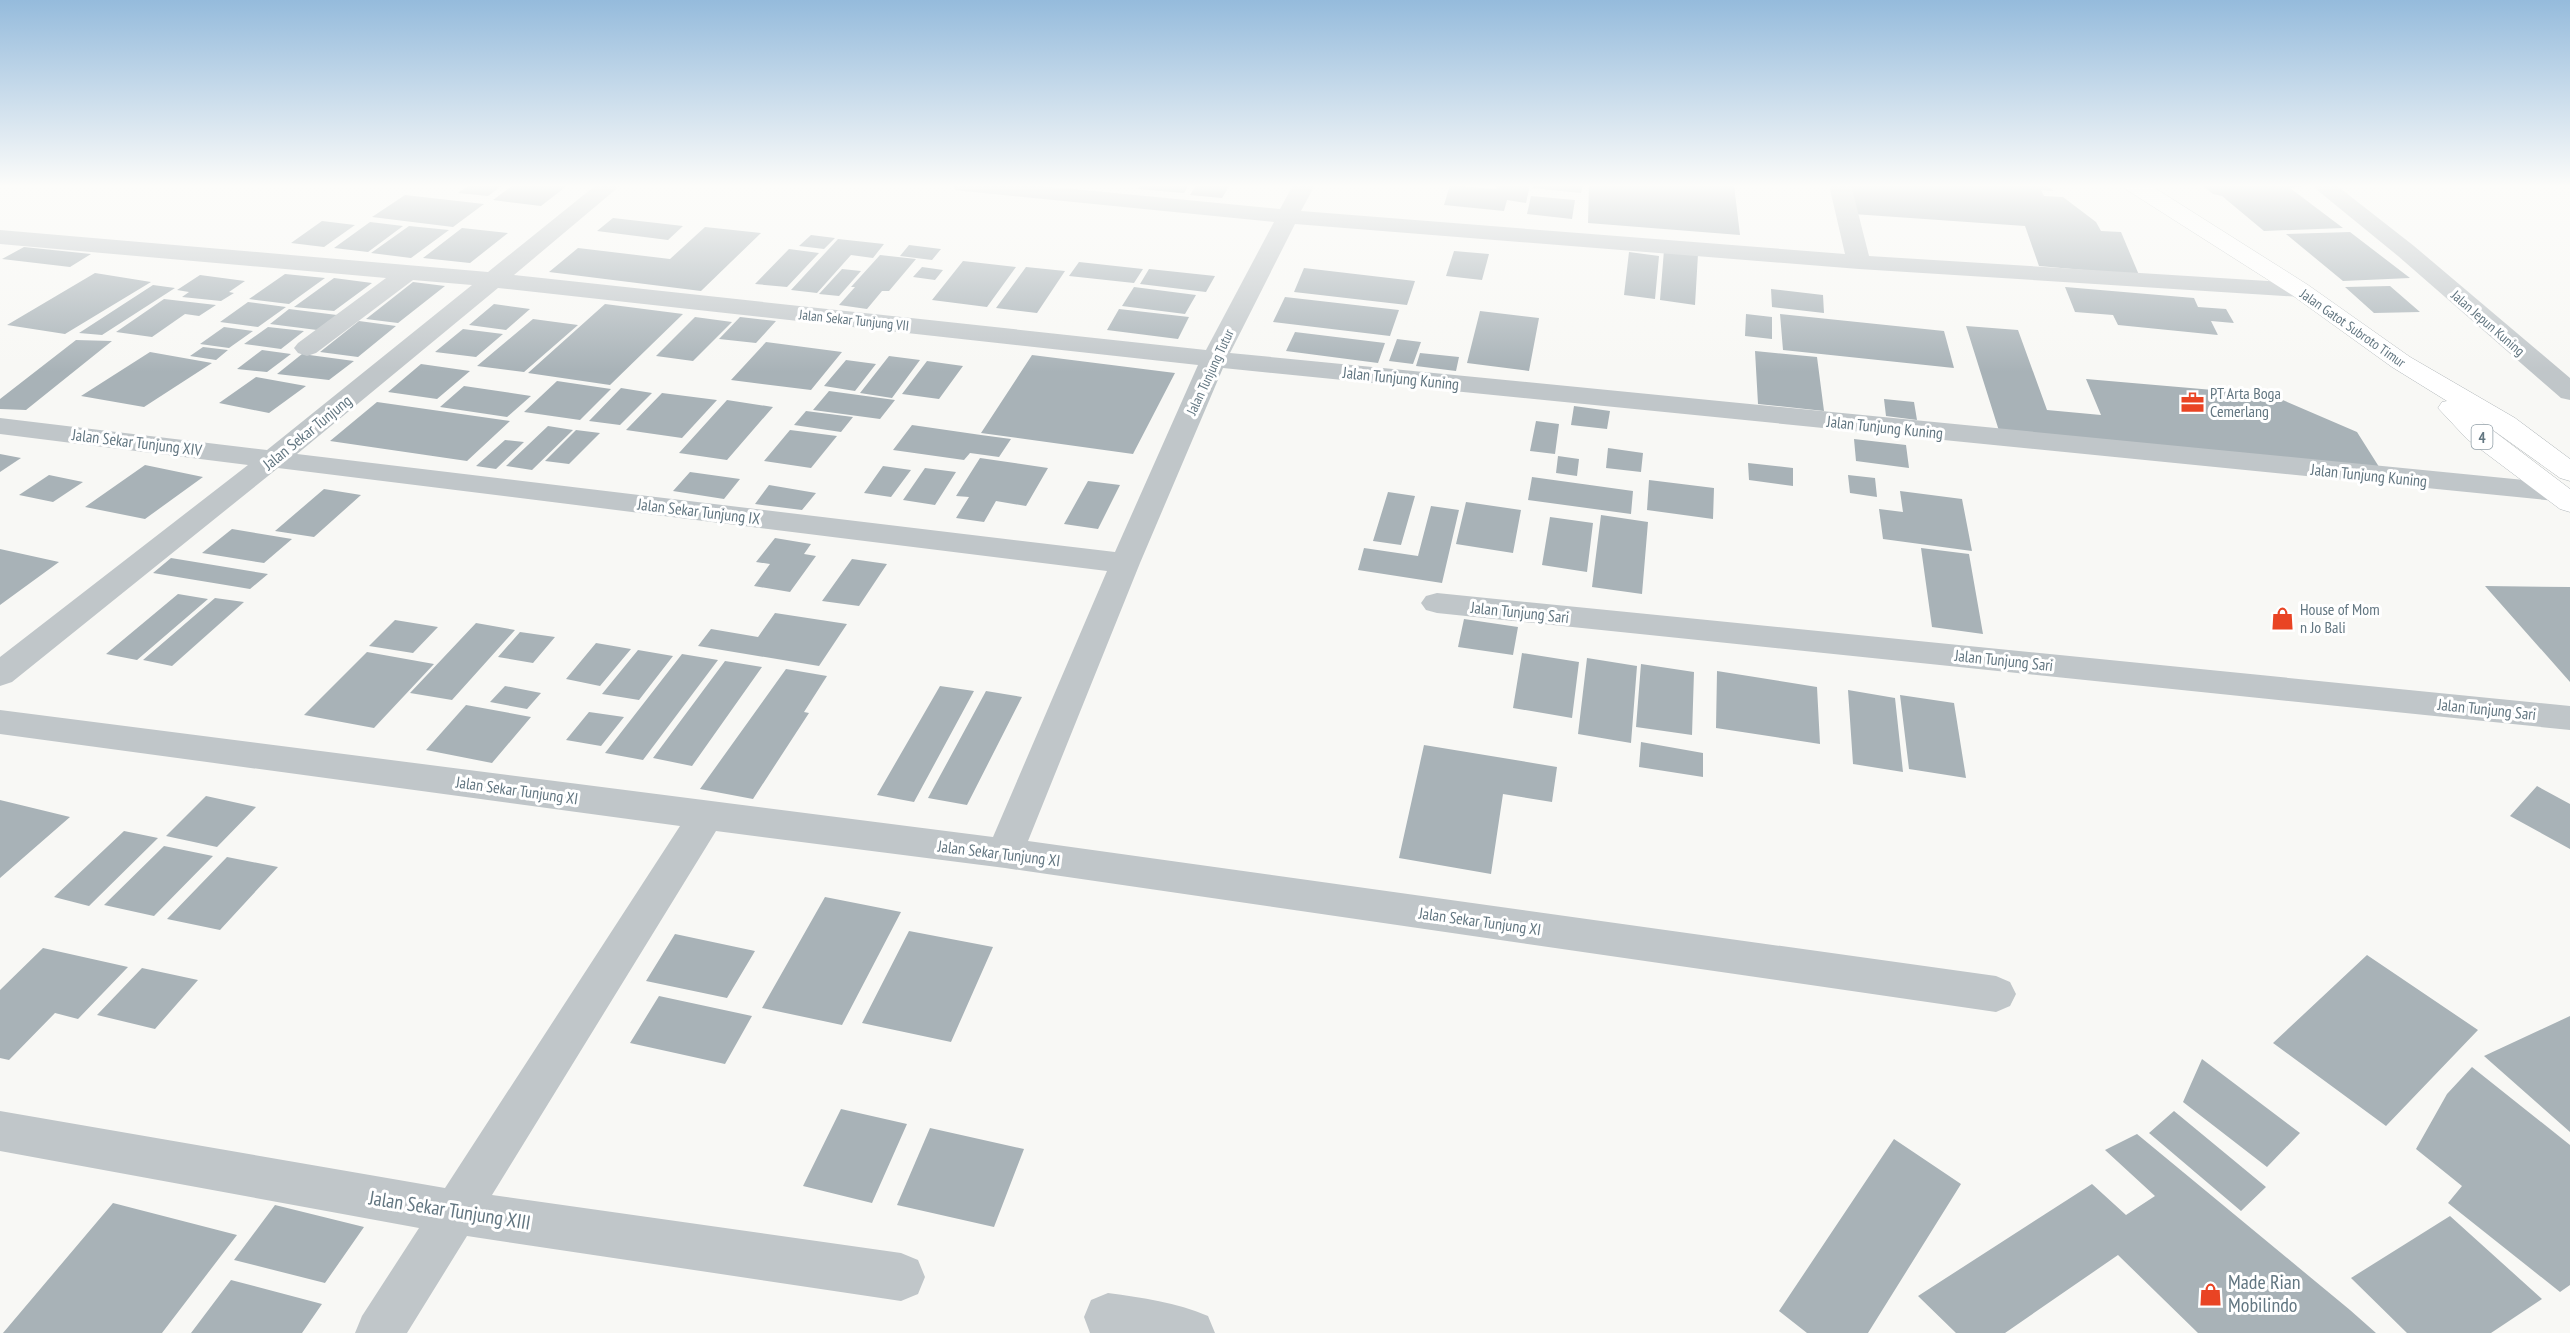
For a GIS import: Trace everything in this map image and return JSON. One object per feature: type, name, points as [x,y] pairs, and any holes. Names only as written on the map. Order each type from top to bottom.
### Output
[{"type":"highway","name":"Jalan Gatot Subroto Timur","points":[[2233,247],[2300,290],[2401,362],[2477,433],[2565,489]]},
{"type":"street","name":"Jalan Sekar Tunjung VII","points":[[115,247],[494,280],[1214,359]]},
{"type":"street","name":"Jalan Sekar Tunjung","points":[[0,674],[274,458],[534,247]]},
{"type":"street","name":"Jalan Tunjung Tutur","points":[[1005,853],[1125,563],[1214,359],[1273,247]]},
{"type":"street","points":[[1672,247],[1859,262],[2300,290]]},
{"type":"street","points":[[1855,247],[1859,262]]},
{"type":"street","name":"Jalan Jepun Kuning","points":[[2401,247],[2570,392]]},
{"type":"street","points":[[307,348],[407,273]]},
{"type":"street","name":"Jalan Tunjung Kuning","points":[[1214,359],[2565,489]]},
{"type":"street","name":"Jalan Sekar Tunjung XIV","points":[[0,426],[274,458]]},
{"type":"street","name":"Jalan Sekar Tunjung IX","points":[[274,458],[1125,563]]},
{"type":"street","name":"Jalan Tunjung Sari","points":[[1437,603],[2570,718]]},
{"type":"street","name":"Jalan Sekar Tunjung XI","points":[[0,722],[1005,853],[1996,994]]},
{"type":"street","points":[[379,1333],[707,815]]},
{"type":"street","name":"Jalan Sekar Tunjung XIII","points":[[0,1131],[454,1212],[901,1277]]},
{"type":"street","points":[[1108,1317],[1168,1326],[1191,1333]]},
{"type":"building","points":[[24,247],[91,254],[70,267],[2,259]]},
{"type":"building","points":[[335,247],[374,247],[368,252]]},
{"type":"building","points":[[379,247],[426,247],[411,258],[371,253]]},
{"type":"building","points":[[437,247],[490,247],[470,263],[423,258]]},
{"type":"building","points":[[683,247],[746,247],[701,291],[549,272],[578,248],[670,259]]},
{"type":"building","points":[[830,247],[881,247],[873,258],[851,255],[817,293],[791,290]]},
{"type":"building","points":[[907,247],[941,249],[932,260],[900,256]]},
{"type":"building","points":[[2032,247],[2127,247],[2139,275],[2039,266]]},
{"type":"building","points":[[2302,247],[2370,247],[2410,278],[2343,281]]},
{"type":"building","points":[[789,249],[819,253],[787,287],[755,284]]},
{"type":"building","points":[[1664,250],[1698,254],[1695,305],[1660,300]]},
{"type":"building","points":[[1454,251],[1489,254],[1482,280],[1446,276]]},
{"type":"building","points":[[1629,252],[1659,256],[1655,299],[1624,295]]},
{"type":"building","points":[[880,255],[916,259],[889,291],[882,291],[867,309],[839,305],[855,287],[851,287]]},
{"type":"building","points":[[963,261],[1016,267],[987,307],[932,300]]},
{"type":"building","points":[[1079,262],[1143,269],[1134,283],[1069,276]]},
{"type":"building","points":[[922,267],[943,270],[935,280],[913,277]]},
{"type":"building","points":[[1026,267],[1065,271],[1037,313],[996,308]]},
{"type":"building","points":[[1304,268],[1415,281],[1407,305],[1294,292]]},
{"type":"building","points":[[842,269],[861,271],[839,296],[819,294]]},
{"type":"building","points":[[1149,269],[1215,276],[1206,292],[1140,284]]},
{"type":"building","points":[[95,273],[151,282],[65,334],[7,325]]},
{"type":"building","points":[[285,274],[325,278],[289,304],[249,299]]},
{"type":"building","points":[[200,275],[245,281],[229,292],[234,293],[221,301],[182,297],[189,292],[177,290]]},
{"type":"building","points":[[334,278],[372,283],[334,311],[294,307]]},
{"type":"building","points":[[413,282],[445,286],[398,323],[366,319]]},
{"type":"building","points":[[153,285],[175,288],[102,335],[79,333]]},
{"type":"building","points":[[2390,286],[2420,312],[2374,313],[2345,287]]},
{"type":"building","points":[[1134,287],[1196,295],[1185,314],[1122,306]]},
{"type":"building","points":[[2065,287],[2194,298],[2198,307],[2226,309],[2234,323],[2211,321],[2218,335],[2118,325],[2113,315],[2075,312]]},
{"type":"building","points":[[1771,289],[1823,295],[1824,313],[1772,307]]},
{"type":"building","points":[[1285,297],[1399,310],[1390,336],[1273,322]]},
{"type":"building","points":[[164,299],[216,305],[199,316],[185,314],[152,337],[116,332]]},
{"type":"building","points":[[248,302],[286,307],[258,327],[220,322]]},
{"type":"building","points":[[494,304],[530,309],[506,330],[469,325]]},
{"type":"building","points":[[605,304],[683,314],[610,385],[528,373]]},
{"type":"building","points":[[289,309],[337,315],[317,330],[270,324]]},
{"type":"building","points":[[1119,309],[1189,317],[1178,339],[1107,330]]},
{"type":"building","points":[[1480,311],[1539,318],[1529,371],[1467,363]]},
{"type":"building","points":[[1746,314],[1772,317],[1772,339],[1745,336]]},
{"type":"building","points":[[1780,314],[1944,331],[1954,368],[1783,350]]},
{"type":"building","points":[[695,317],[732,322],[693,361],[656,356]]},
{"type":"building","points":[[740,317],[776,321],[756,343],[719,339]]},
{"type":"building","points":[[533,319],[578,325],[524,372],[477,366]]},
{"type":"building","points":[[359,321],[396,326],[358,357],[320,352]]},
{"type":"building","name":"PT Arta Boga Cemerlang","points":[[1966,326],[2018,330],[2047,410],[2101,415],[2086,379],[2271,395],[2357,432],[2381,470],[2000,434]]},
{"type":"building","points":[[224,327],[253,331],[229,348],[200,344]]},
{"type":"building","points":[[268,327],[304,331],[281,349],[244,344]]},
{"type":"building","points":[[463,329],[503,334],[476,357],[435,352]]},
{"type":"building","points":[[1295,332],[1385,343],[1378,363],[1286,351]]},
{"type":"building","points":[[1397,339],[1421,342],[1413,364],[1389,361]]},
{"type":"building","points":[[76,340],[112,341],[26,410],[0,409],[0,399]]},
{"type":"building","points":[[766,342],[842,352],[811,390],[731,380]]},
{"type":"building","points":[[203,347],[228,350],[216,360],[190,356]]},
{"type":"building","points":[[262,350],[291,354],[267,372],[237,369]]},
{"type":"building","points":[[1755,351],[1817,357],[1824,411],[1758,404]]},
{"type":"building","points":[[150,352],[212,363],[144,407],[81,396]]},
{"type":"building","points":[[1420,353],[1459,357],[1456,371],[1416,366]]},
{"type":"building","points":[[302,354],[354,361],[329,380],[277,374]]},
{"type":"building","points":[[1032,355],[1175,373],[1133,454],[981,433]]},
{"type":"building","points":[[889,356],[920,360],[892,398],[860,393]]},
{"type":"building","points":[[846,360],[876,364],[855,391],[824,386]]},
{"type":"building","points":[[927,361],[963,366],[939,399],[902,394]]},
{"type":"building","points":[[421,364],[470,371],[437,399],[388,392]]},
{"type":"building","points":[[256,377],[306,386],[269,413],[219,403]]},
{"type":"building","points":[[557,381],[611,389],[580,420],[524,412]]},
{"type":"building","points":[[464,386],[531,396],[507,417],[440,407]]},
{"type":"building","points":[[621,388],[652,393],[620,425],[589,421]]},
{"type":"building","points":[[829,391],[895,400],[880,419],[813,410]]},
{"type":"building","points":[[662,393],[717,400],[682,438],[626,430]]},
{"type":"building","points":[[1884,399],[1914,402],[1917,420],[1886,416]]},
{"type":"building","points":[[727,400],[773,407],[727,460],[679,453]]},
{"type":"building","points":[[377,402],[510,421],[467,461],[330,441]]},
{"type":"building","points":[[1574,406],[1610,411],[1607,429],[1571,425]]},
{"type":"building","points":[[806,411],[853,417],[841,432],[794,425]]},
{"type":"building","points":[[1536,421],[1559,424],[1555,454],[1530,451]]},
{"type":"building","points":[[912,425],[1011,439],[999,457],[970,453],[964,460],[893,450]]},
{"type":"building","points":[[548,426],[573,430],[532,470],[506,466]]},
{"type":"building","points":[[576,430],[600,433],[569,464],[545,461]]},
{"type":"building","points":[[790,430],[837,436],[811,468],[764,461]]},
{"type":"building","points":[[1854,439],[1906,445],[1909,468],[1856,461]]},
{"type":"building","points":[[505,440],[524,442],[496,469],[476,466]]},
{"type":"building","points":[[1608,448],[1643,453],[1641,472],[1606,468]]},
{"type":"building","points":[[0,454],[21,458],[0,472]]},
{"type":"building","points":[[1558,456],[1579,459],[1577,476],[1556,473]]},
{"type":"building","points":[[980,458],[1048,468],[1026,506],[996,501],[984,522],[956,518],[969,497],[956,496]]},
{"type":"building","points":[[1748,463],[1793,468],[1793,486],[1749,480]]},
{"type":"building","points":[[145,465],[203,477],[145,519],[85,507]]},
{"type":"building","points":[[883,466],[911,470],[891,497],[864,493]]},
{"type":"building","points":[[925,468],[956,472],[935,505],[903,500]]},
{"type":"building","points":[[690,472],[740,479],[724,499],[673,491]]},
{"type":"building","points":[[49,475],[83,482],[53,502],[19,495]]},
{"type":"building","points":[[1848,475],[1875,478],[1877,497],[1850,493]]},
{"type":"building","points":[[1532,477],[1633,491],[1631,514],[1528,500]]},
{"type":"building","points":[[1649,480],[1714,488],[1713,519],[1647,510]]},
{"type":"building","points":[[1088,481],[1120,485],[1098,529],[1064,524]]},
{"type":"building","points":[[769,485],[816,493],[802,510],[755,504]]},
{"type":"building","points":[[324,489],[361,495],[314,537],[275,531]]},
{"type":"building","points":[[1900,491],[1962,499],[1972,551],[1883,539],[1879,509],[1903,512]]},
{"type":"building","points":[[1388,492],[1415,496],[1401,545],[1373,541]]},
{"type":"building","points":[[1466,502],[1521,510],[1513,553],[1456,544]]},
{"type":"building","points":[[1431,506],[1459,510],[1442,583],[1358,570],[1364,548],[1418,556]]},
{"type":"building","points":[[1601,515],[1648,522],[1642,594],[1592,587]]},
{"type":"building","points":[[1550,517],[1593,523],[1587,572],[1542,565]]},
{"type":"building","points":[[232,529],[292,539],[264,563],[202,553]]},
{"type":"building","points":[[775,538],[811,544],[804,554],[816,556],[790,592],[754,586],[770,564],[756,562]]},
{"type":"building","points":[[1921,548],[1969,554],[1983,634],[1932,627]]},
{"type":"building","points":[[0,549],[59,562],[0,605]]},
{"type":"building","points":[[171,558],[268,574],[250,589],[153,573]]},
{"type":"building","points":[[852,559],[887,564],[859,606],[822,601]]},
{"type":"building","points":[[2485,586],[2570,587],[2570,682]]},
{"type":"building","points":[[178,594],[208,599],[137,660],[106,654]]},
{"type":"building","points":[[215,598],[244,602],[172,666],[143,660]]},
{"type":"building","points":[[775,613],[847,624],[819,666],[698,646],[711,629],[758,637]]},
{"type":"building","points":[[1464,619],[1518,627],[1513,655],[1458,647]]},
{"type":"building","points":[[395,620],[438,627],[413,653],[369,646]]},
{"type":"building","points":[[476,623],[515,630],[452,700],[410,693]]},
{"type":"building","points":[[520,632],[555,637],[533,663],[498,657]]},
{"type":"building","points":[[596,643],[631,649],[600,686],[566,679]]},
{"type":"building","points":[[638,650],[673,656],[639,700],[602,694]]},
{"type":"building","points":[[367,652],[434,664],[374,728],[304,715]]},
{"type":"building","points":[[1522,653],[1579,662],[1572,718],[1513,708]]},
{"type":"building","points":[[682,654],[718,660],[643,760],[605,753]]},
{"type":"building","points":[[1587,658],[1637,666],[1631,743],[1578,734]]},
{"type":"building","points":[[725,661],[762,667],[692,766],[653,758]]},
{"type":"building","points":[[1641,664],[1694,672],[1692,735],[1636,727]]},
{"type":"building","points":[[786,669],[827,676],[804,712],[809,713],[753,799],[700,789]]},
{"type":"building","points":[[1717,671],[1817,687],[1820,744],[1716,728]]},
{"type":"building","points":[[505,686],[541,693],[527,709],[490,702]]},
{"type":"building","points":[[940,686],[974,691],[914,802],[877,795]]},
{"type":"building","points":[[1848,690],[1895,698],[1903,772],[1853,764]]},
{"type":"building","points":[[986,691],[1022,697],[967,805],[928,798]]},
{"type":"building","points":[[1900,695],[1954,703],[1966,778],[1909,769]]},
{"type":"building","points":[[466,705],[531,717],[492,763],[426,750]]},
{"type":"building","points":[[589,712],[624,717],[601,746],[566,740]]},
{"type":"building","points":[[1641,742],[1703,753],[1703,777],[1639,767]]},
{"type":"building","points":[[1424,745],[1557,767],[1552,802],[1503,794],[1491,874],[1399,858]]},
{"type":"building","points":[[2537,786],[2570,804],[2570,849],[2510,816]]},
{"type":"building","points":[[206,796],[256,807],[217,847],[166,836]]},
{"type":"building","points":[[0,800],[70,817],[0,878]]},
{"type":"building","points":[[124,831],[158,838],[89,906],[54,897]]},
{"type":"building","points":[[164,846],[213,856],[154,916],[104,905]]},
{"type":"building","points":[[227,857],[278,867],[220,930],[167,919]]},
{"type":"building","points":[[825,897],[901,912],[842,1025],[762,1008]]},
{"type":"building","points":[[909,931],[993,947],[951,1042],[862,1023]]},
{"type":"building","points":[[675,934],[755,951],[727,998],[646,981]]},
{"type":"building","points":[[43,948],[128,967],[78,1019],[55,1013],[9,1060],[0,1058],[0,990]]},
{"type":"building","points":[[2367,955],[2478,1030],[2386,1126],[2273,1043]]},
{"type":"building","points":[[142,968],[198,980],[155,1029],[97,1015]]},
{"type":"building","points":[[659,996],[752,1016],[725,1064],[630,1043]]},
{"type":"building","points":[[2570,1016],[2570,1132],[2484,1056]]},
{"type":"building","points":[[2202,1059],[2300,1133],[2267,1167],[2183,1102]]},
{"type":"building","points":[[2472,1067],[2570,1145],[2570,1285],[2560,1292],[2448,1203],[2462,1186],[2416,1149],[2447,1094]]},
{"type":"building","points":[[841,1109],[907,1124],[872,1203],[803,1186]]},
{"type":"building","points":[[2174,1111],[2266,1187],[2241,1211],[2149,1133]]},
{"type":"building","points":[[930,1128],[1024,1149],[994,1227],[897,1205]]},
{"type":"building","points":[[2137,1134],[2376,1333],[2198,1333],[2118,1255],[2005,1333],[1956,1333],[1918,1296],[2092,1184],[2126,1215],[2155,1196],[2105,1150]]},
{"type":"building","points":[[1894,1139],[1961,1184],[1868,1333],[1807,1333],[1779,1311]]},
{"type":"building","points":[[113,1203],[237,1235],[162,1333],[3,1333]]},
{"type":"building","points":[[275,1205],[364,1227],[325,1283],[234,1260]]},
{"type":"building","points":[[2450,1216],[2542,1299],[2491,1333],[2407,1333],[2351,1278]]},
{"type":"building","points":[[231,1280],[322,1304],[302,1333],[191,1333]]},
{"type":"place","name":"PT Arta Boga Cemerlang","points":[[2192,402]]},
{"type":"place","name":"House of Mom n Jo Bali","points":[[2282,618]]},
{"type":"place","name":"Made Rian Mobilindo","points":[[2210,1294]]}]
